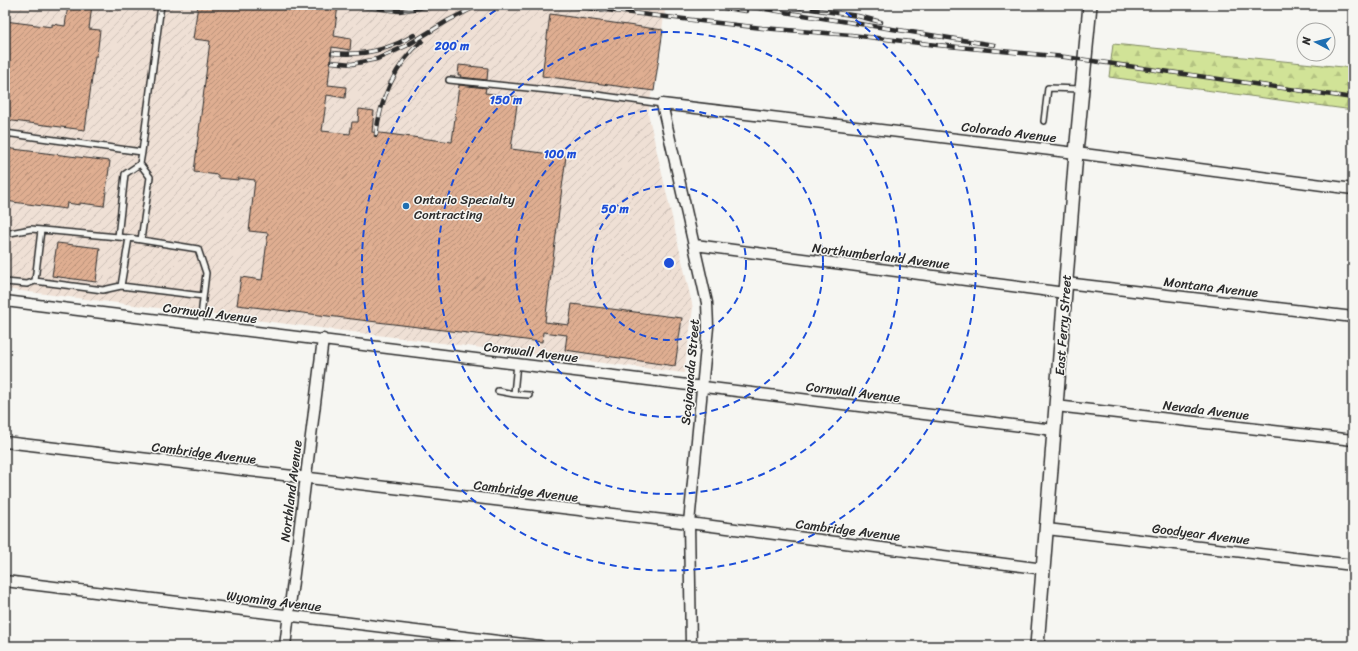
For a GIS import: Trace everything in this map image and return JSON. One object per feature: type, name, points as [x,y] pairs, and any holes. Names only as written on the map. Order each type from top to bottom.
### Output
[{"type":"street","name":"East Ferry Street","points":[[1037,646],[1076,153],[1090,5]]},
{"type":"street","name":"Colorado Avenue","points":[[662,104],[1076,153],[1353,189]]},
{"type":"street","name":"Scajaquada Street","points":[[662,104],[707,303],[708,327],[689,523],[691,646]]},
{"type":"street","name":"Northumberland Avenue","points":[[695,245],[1065,288]]},
{"type":"street","name":"Montana Avenue","points":[[1065,288],[1353,317]]},
{"type":"street","name":"Cornwall Avenue","points":[[5,301],[1054,430]]},
{"type":"street","name":"Northland Avenue","points":[[285,646],[323,339]]},
{"type":"street","name":"Nevada Avenue","points":[[1056,406],[1353,440]]},
{"type":"street","name":"Cambridge Avenue","points":[[5,442],[689,523],[1044,569]]},
{"type":"street","name":"Goodyear Avenue","points":[[1047,529],[1353,565]]},
{"type":"street","name":"Wyoming Avenue","points":[[5,582],[540,646]]},
{"type":"lane","points":[[118,237],[126,174],[140,164],[161,5]]},
{"type":"lane","points":[[449,80],[597,95],[662,104]]},
{"type":"lane","points":[[1044,121],[1048,88],[1082,89]]},
{"type":"lane","points":[[5,133],[142,152]]},
{"type":"lane","points":[[140,164],[150,177],[141,240]]},
{"type":"lane","points":[[5,234],[31,229],[129,238],[198,249],[206,273],[200,325]]},
{"type":"lane","points":[[35,281],[41,230]]},
{"type":"lane","points":[[122,286],[129,238]]},
{"type":"lane","points":[[5,282],[27,284],[35,281],[103,290],[122,286],[203,296]]},
{"type":"lane","points":[[514,394],[517,363]]},
{"type":"lane","points":[[498,391],[529,395]]},
{"type":"shaded area","points":[[5,5],[666,5],[648,113],[693,308],[684,373],[5,289]]},
{"type":"green space","points":[[1113,44],[1353,68],[1353,110],[1109,77]]},
{"type":"building","points":[[68,5],[92,5],[89,29],[100,30],[85,130],[5,120],[5,21],[52,27],[52,24],[65,26]]},
{"type":"building","name":"Ontario Specialty Contracting","points":[[198,5],[338,5],[334,36],[351,39],[350,50],[332,47],[328,85],[346,87],[345,98],[327,95],[322,131],[350,134],[352,122],[358,122],[359,109],[374,111],[372,132],[452,142],[459,85],[486,88],[485,93],[518,97],[511,149],[566,156],[545,322],[569,325],[572,304],[682,318],[675,366],[565,350],[567,335],[543,332],[542,342],[237,305],[241,277],[262,280],[268,233],[249,231],[255,180],[218,178],[218,175],[194,172],[210,41],[193,39]]},
{"type":"building","points":[[550,14],[663,30],[654,91],[542,76]]},
{"type":"building","points":[[459,65],[488,68],[487,80],[460,77],[461,75],[458,75]]},
{"type":"building","points":[[5,148],[110,161],[104,206],[67,203],[66,209],[5,201]]},
{"type":"building","points":[[57,243],[100,248],[96,282],[52,276]]},
{"type":"railway","points":[[350,5],[399,11],[440,5]]},
{"type":"railway","points":[[331,62],[352,64],[377,59],[406,46],[449,20],[479,5]]},
{"type":"railway","points":[[562,5],[762,28],[851,35],[1065,57],[1353,98]]},
{"type":"railway","points":[[702,5],[746,11]]},
{"type":"railway","points":[[739,5],[994,45]]},
{"type":"railway","points":[[784,5],[858,16],[881,22]]},
{"type":"railway","points":[[332,53],[354,54],[374,51],[395,45],[414,35]]},
{"type":"railway","points":[[376,135],[381,109],[390,84],[404,60],[422,41]]},
{"type":"place","name":"Ontario Specialty Contracting","points":[[406,206]]}]
